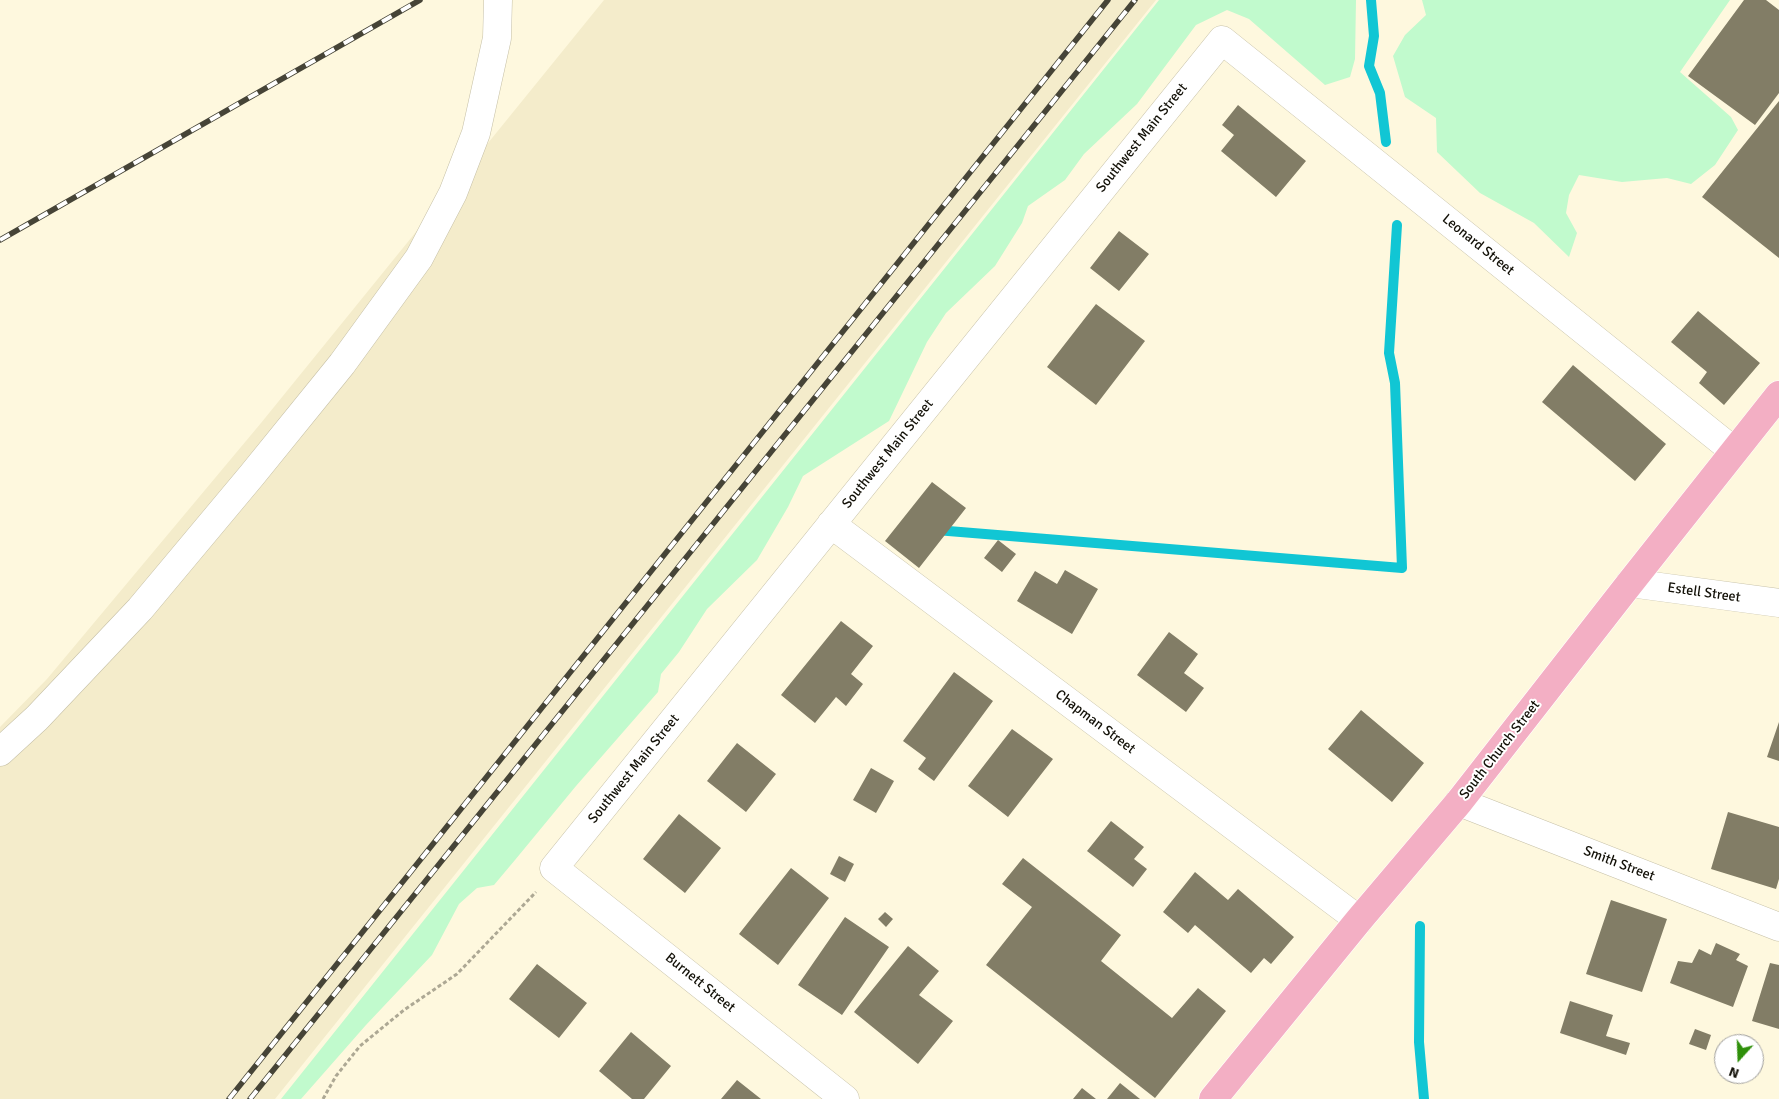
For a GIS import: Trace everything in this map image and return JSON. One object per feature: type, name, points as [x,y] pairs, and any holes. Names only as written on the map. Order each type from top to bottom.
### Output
[{"type":"main road","name":"South Church Street","points":[[1213,1099],[1359,920],[1459,802],[1779,395]]},
{"type":"street","points":[[0,752],[37,718],[140,609],[342,364],[419,258],[453,193],[476,133],[496,38],[498,0]]},
{"type":"street","name":"Leonard Street","points":[[1222,40],[1734,451]]},
{"type":"street","name":"Southwest Main Street","points":[[554,868],[1222,40]]},
{"type":"street","name":"Chapman Street","points":[[831,524],[1359,920]]},
{"type":"street","name":"Estell Street","points":[[1630,583],[1779,603]]},
{"type":"street","name":"Smith Street","points":[[1459,802],[1779,927]]},
{"type":"street","name":"Burnett Street","points":[[554,868],[845,1099]]},
{"type":"path","points":[[323,1099],[336,1076],[360,1046],[404,1010],[457,974],[531,899],[554,868]]},
{"type":"shaded area","points":[[604,0],[1156,0],[275,1099],[0,1099],[0,727],[47,679],[261,423]]},
{"type":"green space","points":[[1159,0],[1356,0],[1355,59],[1350,77],[1325,85],[1249,19],[1227,10],[1196,25],[1137,104],[1084,154],[1065,180],[1028,206],[1022,223],[995,266],[946,313],[927,342],[889,421],[803,476],[788,507],[757,560],[707,609],[679,652],[661,674],[658,692],[576,786],[494,885],[477,888],[459,904],[432,955],[366,1025],[301,1099],[281,1099]]},
{"type":"green space","points":[[1422,0],[1730,0],[1680,72],[1731,117],[1738,130],[1715,165],[1691,184],[1667,178],[1622,182],[1579,175],[1569,195],[1566,213],[1577,233],[1569,257],[1534,223],[1480,193],[1437,152],[1436,118],[1405,97],[1393,56],[1405,35],[1426,15]]},
{"type":"building","points":[[1744,0],[1766,0],[1779,10],[1779,93],[1755,125],[1688,76]]},
{"type":"building","points":[[1779,101],[1779,258],[1702,197]]},
{"type":"building","points":[[1238,105],[1306,161],[1276,197],[1221,151],[1234,135],[1222,125]]},
{"type":"building","points":[[1119,231],[1149,254],[1119,291],[1090,268]]},
{"type":"building","points":[[1096,304],[1145,341],[1096,405],[1047,367]]},
{"type":"building","points":[[1698,311],[1760,363],[1724,405],[1699,383],[1707,372],[1671,342]]},
{"type":"building","points":[[1573,365],[1666,444],[1635,481],[1542,402]]},
{"type":"building","points":[[932,482],[966,508],[919,568],[885,541]]},
{"type":"building","points":[[998,540],[1016,554],[1002,572],[984,558]]},
{"type":"building","points":[[1065,570],[1098,589],[1072,634],[1017,601],[1035,571],[1057,584]]},
{"type":"building","points":[[841,621],[873,646],[851,674],[863,684],[846,706],[836,697],[815,723],[781,695]]},
{"type":"building","points":[[1169,632],[1198,654],[1184,673],[1204,688],[1186,712],[1137,675]]},
{"type":"building","points":[[954,672],[993,701],[934,781],[918,769],[926,758],[903,741]]},
{"type":"building","points":[[1361,710],[1424,763],[1392,802],[1328,749]]},
{"type":"building","points":[[1779,722],[1779,761],[1767,757]]},
{"type":"building","points":[[1012,729],[1053,759],[1008,817],[968,786]]},
{"type":"building","points":[[737,743],[776,774],[746,812],[707,781]]},
{"type":"building","points":[[871,768],[894,781],[876,813],[853,800]]},
{"type":"building","points":[[1728,812],[1779,827],[1779,879],[1776,889],[1711,869]]},
{"type":"building","points":[[679,814],[721,848],[685,893],[643,859]]},
{"type":"building","points":[[1111,821],[1144,847],[1134,859],[1147,869],[1133,887],[1087,851]]},
{"type":"building","points":[[839,856],[854,864],[845,882],[830,874]]},
{"type":"building","points":[[1023,858],[1121,935],[1101,961],[1172,1018],[1198,988],[1226,1011],[1155,1098],[986,965],[1032,907],[1002,884]]},
{"type":"building","points":[[791,868],[829,898],[778,965],[739,934]]},
{"type":"building","points":[[1195,872],[1228,900],[1238,889],[1294,937],[1271,964],[1264,958],[1251,973],[1195,925],[1188,933],[1163,912]]},
{"type":"building","points":[[1611,900],[1667,919],[1642,992],[1586,974]]},
{"type":"building","points":[[885,912],[893,919],[886,927],[878,919]]},
{"type":"building","points":[[845,917],[889,947],[842,1015],[798,985]]},
{"type":"building","points":[[1716,943],[1740,954],[1736,960],[1748,966],[1733,1007],[1670,983],[1678,961],[1692,963],[1699,949],[1711,955]]},
{"type":"building","points":[[908,946],[939,971],[919,995],[953,1021],[918,1064],[854,1012]]},
{"type":"building","points":[[1770,963],[1779,965],[1779,1029],[1752,1021]]},
{"type":"building","points":[[537,964],[587,1003],[559,1038],[509,999]]},
{"type":"building","points":[[1570,1001],[1613,1015],[1606,1036],[1630,1043],[1626,1055],[1560,1033]]},
{"type":"building","points":[[1695,1029],[1711,1035],[1706,1050],[1689,1044]]},
{"type":"building","points":[[631,1032],[671,1066],[644,1099],[632,1099],[599,1071]]},
{"type":"building","points":[[737,1080],[761,1099],[721,1099]]},
{"type":"building","points":[[1120,1083],[1140,1099],[1107,1099]]},
{"type":"building","points":[[1082,1088],[1096,1099],[1073,1099]]},
{"type":"waterway","points":[[1371,0],[1374,36],[1369,66],[1380,93],[1386,142]]},
{"type":"waterway","points":[[936,530],[1402,568],[1395,383],[1389,353],[1397,225]]},
{"type":"waterway","points":[[1420,926],[1419,1042],[1424,1099]]},
{"type":"railway","points":[[0,240],[420,0]]},
{"type":"railway","points":[[229,1099],[1108,0]]},
{"type":"railway","points":[[250,1099],[1135,0]]}]
